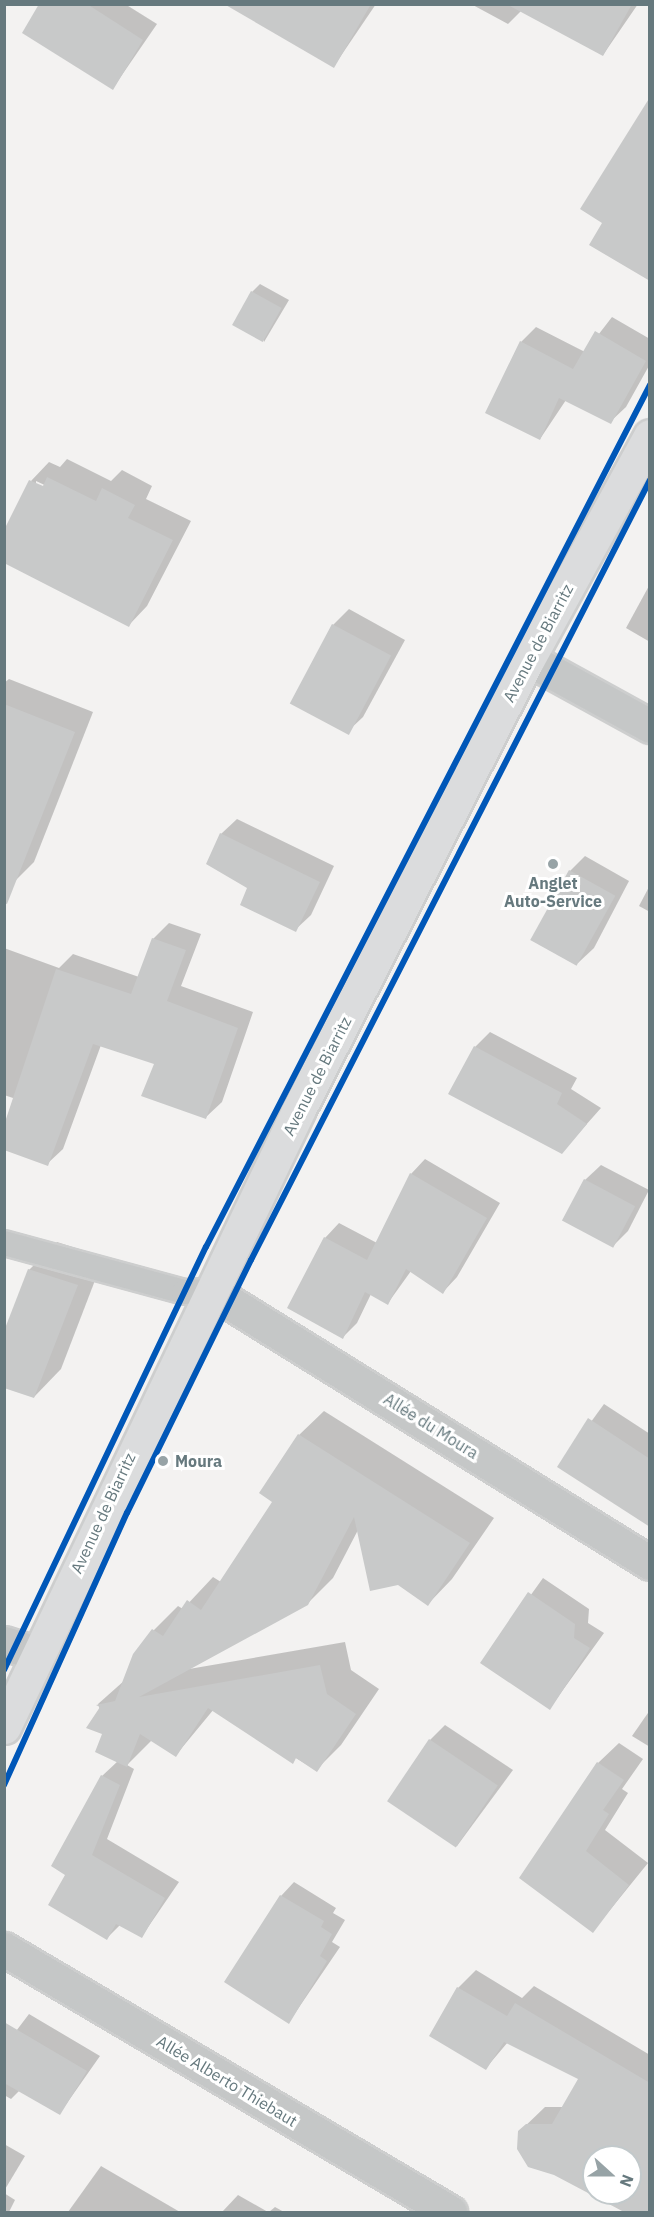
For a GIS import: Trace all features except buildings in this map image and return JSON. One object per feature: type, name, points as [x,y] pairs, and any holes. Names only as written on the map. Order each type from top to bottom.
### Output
[{"type":"main road","name":"Avenue de Biarritz","points":[[4,1727],[211,1291],[528,659],[650,436]]},
{"type":"street","points":[[528,659],[650,726]]},
{"type":"street","name":"Allée du Moura","points":[[211,1291],[650,1563]]},
{"type":"street","points":[[4,1643],[37,1654]]},
{"type":"street","name":"Allée Alberto Thiebaut","points":[[4,1949],[450,2212]]},
{"type":"lane","points":[[4,1243],[184,1292],[211,1291]]},
{"type":"cycle path","points":[[4,1670],[206,1247],[650,385]]},
{"type":"cycle path","points":[[4,1785],[127,1513],[251,1260],[650,480]]},
{"type":"place","name":"Anglet Auto-Service","points":[[553,864]]},
{"type":"place","name":"Moura","points":[[163,1461]]}]
